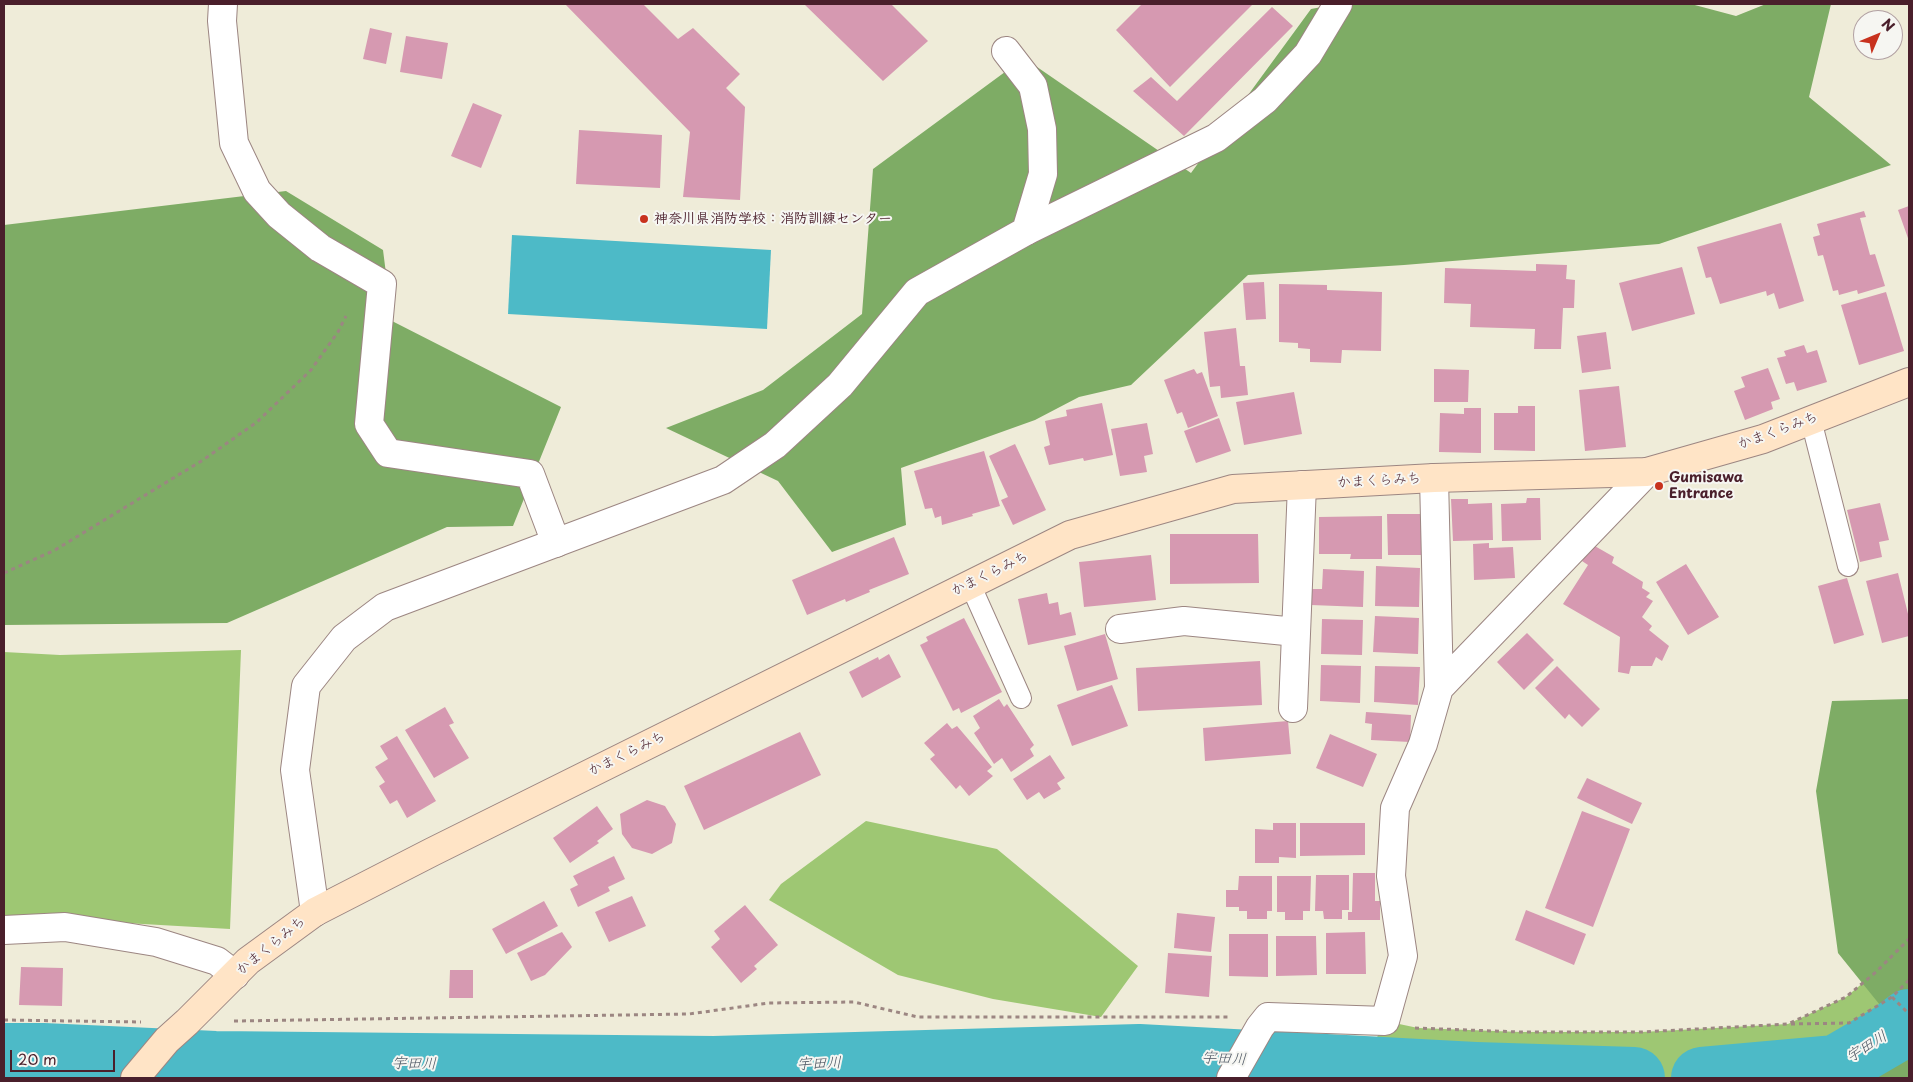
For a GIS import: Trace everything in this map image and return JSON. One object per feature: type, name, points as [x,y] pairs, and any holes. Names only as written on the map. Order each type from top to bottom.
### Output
[{"type":"main road","name":"かまくらみち","points":[[135,1078],[167,1040],[248,962],[315,912],[1070,535],[1233,489],[1434,478],[1647,472],[1763,439],[1909,382]]},
{"type":"street","points":[[223,4],[222,21],[234,143],[257,191],[278,215],[320,248],[382,284],[369,424],[388,453],[530,474],[556,543]]},
{"type":"street","points":[[315,912],[295,770],[306,686],[344,638],[385,607],[723,480],[775,445],[840,384],[917,292],[1026,231],[1216,138],[1265,100],[1308,54],[1338,4]]},
{"type":"street","points":[[1006,51],[1033,86],[1042,129],[1044,174],[1026,231]]},
{"type":"street","points":[[1439,688],[1647,472]]},
{"type":"street","points":[[1231,1078],[1264,1022],[1385,1021],[1403,956],[1391,876],[1395,808],[1423,744],[1439,688],[1434,478]]},
{"type":"street","points":[[1292,708],[1302,485]]},
{"type":"street","points":[[1120,629],[1184,621],[1296,632]]},
{"type":"street","points":[[4,930],[65,927],[156,942],[217,961],[235,975]]},
{"type":"lane","points":[[1811,420],[1848,566]]},
{"type":"lane","points":[[970,584],[1021,698]]},
{"type":"path","points":[[4,572],[55,550],[202,460],[257,422],[311,370],[338,332],[352,304],[357,269]]},
{"type":"path","points":[[1788,1024],[1846,997],[1876,972],[1909,939]]},
{"type":"path","points":[[1385,1021],[1418,1028],[1529,1032],[1642,1032],[1788,1024],[1849,1023],[1892,996],[1909,980]]},
{"type":"path","points":[[1892,996],[1909,1014]]},
{"type":"path","points":[[4,1020],[187,1022],[276,1019],[689,1014],[769,1003],[854,1002],[918,1017],[1264,1022]]},
{"type":"green space","points":[[1338,4],[1691,4],[1736,16],[1766,4],[1831,4],[1809,97],[1891,165],[1659,244],[1404,265],[1248,275],[1131,385],[1079,397],[1035,420],[901,468],[906,525],[832,552],[778,481],[666,428],[763,390],[862,314],[873,169],[1024,58],[1191,173],[1311,9]]},
{"type":"green space","points":[[286,191],[383,250],[392,321],[561,407],[513,526],[447,527],[227,623],[4,625],[4,225]]},
{"type":"green space","points":[[241,650],[230,929],[4,916],[4,652],[60,655]]},
{"type":"green space","points":[[1909,699],[1909,1041],[1838,953],[1816,791],[1832,701]]},
{"type":"green space","points":[[866,821],[997,849],[1138,966],[1101,1017],[993,999],[898,975],[769,900],[781,884]]},
{"type":"green space","points":[[1909,939],[1909,1078],[1357,1078],[1385,1021],[1418,1028],[1520,1032],[1642,1032],[1788,1024],[1846,997],[1876,972]]},
{"type":"green space","points":[[1909,1048],[1909,1078],[1865,1078]]},
{"type":"water","points":[[512,235],[771,250],[767,329],[508,314]]},
{"type":"building","points":[[565,4],[643,4],[678,39],[693,28],[740,74],[726,88],[745,107],[740,200],[683,197],[690,132]]},
{"type":"building","points":[[804,4],[891,4],[928,41],[883,81]]},
{"type":"building","points":[[1142,4],[1253,4],[1170,87],[1116,30]]},
{"type":"building","points":[[1272,7],[1293,26],[1184,136],[1133,91],[1151,77],[1177,101]]},
{"type":"building","points":[[370,28],[392,33],[386,64],[363,59]]},
{"type":"building","points":[[406,36],[448,43],[442,79],[400,72]]},
{"type":"building","points":[[473,103],[502,115],[481,168],[451,156]]},
{"type":"building","points":[[579,130],[662,135],[660,188],[576,184]]},
{"type":"building","points":[[1909,206],[1909,241],[1898,210]]},
{"type":"building","points":[[1864,211],[1866,217],[1860,218],[1870,255],[1875,254],[1885,286],[1858,294],[1857,290],[1839,295],[1838,290],[1833,291],[1823,255],[1818,256],[1813,237],[1820,235],[1817,224]]},
{"type":"building","points":[[1781,223],[1804,301],[1779,309],[1774,293],[1767,296],[1766,291],[1720,304],[1711,277],[1706,278],[1697,247]]},
{"type":"building","points":[[1536,264],[1567,265],[1566,279],[1575,280],[1574,308],[1563,308],[1561,349],[1534,349],[1535,329],[1470,327],[1471,304],[1444,303],[1445,268],[1536,271]]},
{"type":"building","points":[[1682,267],[1695,314],[1632,331],[1619,283]]},
{"type":"building","points":[[1264,282],[1266,319],[1246,320],[1243,283]]},
{"type":"building","points":[[1279,284],[1327,285],[1327,290],[1382,292],[1381,351],[1342,350],[1341,363],[1310,362],[1310,349],[1298,348],[1298,343],[1279,342]]},
{"type":"building","points":[[1886,292],[1904,351],[1859,365],[1841,305]]},
{"type":"building","points":[[1236,328],[1240,366],[1245,366],[1248,395],[1221,398],[1220,386],[1210,387],[1204,332]]},
{"type":"building","points":[[1606,332],[1611,369],[1582,373],[1577,336]]},
{"type":"building","points":[[1804,345],[1807,353],[1817,350],[1827,382],[1797,391],[1794,382],[1786,384],[1777,358],[1786,356],[1784,351]]},
{"type":"building","points":[[1768,368],[1780,399],[1771,402],[1773,409],[1745,420],[1734,391],[1745,387],[1741,377]]},
{"type":"building","points":[[1194,369],[1197,374],[1202,372],[1218,416],[1188,428],[1182,412],[1177,414],[1164,380]]},
{"type":"building","points":[[1434,369],[1469,370],[1468,402],[1434,402]]},
{"type":"building","points":[[1619,386],[1626,447],[1585,451],[1579,390]]},
{"type":"building","points":[[1294,392],[1302,434],[1244,445],[1236,402]]},
{"type":"building","points":[[1102,403],[1113,455],[1084,461],[1083,458],[1049,465],[1044,447],[1050,445],[1045,421],[1067,416],[1066,410]]},
{"type":"building","points":[[1518,406],[1535,406],[1535,451],[1494,450],[1494,413],[1518,413]]},
{"type":"building","points":[[1464,408],[1481,408],[1481,453],[1439,452],[1440,413],[1464,414]]},
{"type":"building","points":[[1219,418],[1231,451],[1196,463],[1184,431]]},
{"type":"building","points":[[1147,423],[1153,454],[1144,456],[1147,472],[1120,476],[1111,429]]},
{"type":"building","points":[[1015,444],[1046,510],[1013,525],[1001,500],[1008,497],[989,456]]},
{"type":"building","points":[[984,451],[1000,506],[942,525],[941,516],[935,518],[932,508],[925,509],[914,471]]},
{"type":"building","points":[[1527,498],[1540,498],[1541,540],[1502,541],[1501,504],[1526,503]]},
{"type":"building","points":[[1451,499],[1468,499],[1468,504],[1492,503],[1493,540],[1453,541]]},
{"type":"building","points":[[1880,503],[1889,540],[1879,542],[1882,557],[1860,562],[1847,510]]},
{"type":"building","points":[[1387,514],[1424,514],[1424,555],[1388,555]]},
{"type":"building","points":[[1382,516],[1382,559],[1350,559],[1351,554],[1319,554],[1319,517]]},
{"type":"building","points":[[1170,534],[1258,534],[1259,583],[1170,584]]},
{"type":"building","points":[[894,537],[909,574],[869,590],[870,592],[846,602],[845,599],[807,615],[792,580]]},
{"type":"building","points":[[1489,543],[1489,548],[1513,547],[1515,578],[1474,580],[1473,544]]},
{"type":"building","points":[[1593,545],[1614,557],[1612,563],[1643,582],[1642,588],[1650,593],[1646,597],[1653,601],[1642,617],[1652,626],[1649,630],[1669,646],[1662,661],[1656,657],[1652,666],[1631,666],[1629,674],[1618,672],[1620,637],[1563,604],[1588,565],[1582,561]]},
{"type":"building","points":[[1151,555],[1156,600],[1084,607],[1079,562]]},
{"type":"building","points":[[1686,564],[1719,617],[1688,635],[1656,582]]},
{"type":"building","points":[[1376,566],[1420,568],[1419,607],[1375,606]]},
{"type":"building","points":[[1323,569],[1364,571],[1363,607],[1311,605],[1311,589],[1322,589]]},
{"type":"building","points":[[1898,573],[1909,618],[1909,636],[1882,643],[1866,581]]},
{"type":"building","points":[[1847,578],[1864,635],[1834,644],[1818,586]]},
{"type":"building","points":[[1047,593],[1049,604],[1058,602],[1060,615],[1071,612],[1076,635],[1028,645],[1018,599]]},
{"type":"building","points":[[1375,616],[1419,618],[1418,654],[1373,652]]},
{"type":"building","points":[[964,618],[1002,692],[961,713],[959,708],[953,711],[920,645],[928,641],[926,637]]},
{"type":"building","points":[[1322,619],[1363,620],[1362,655],[1321,654]]},
{"type":"building","points":[[1527,633],[1554,660],[1524,690],[1497,662]]},
{"type":"building","points":[[1105,634],[1118,679],[1077,691],[1064,646]]},
{"type":"building","points":[[889,654],[901,677],[862,698],[849,672],[878,657],[879,660]]},
{"type":"building","points":[[1260,661],[1262,705],[1138,711],[1136,668]]},
{"type":"building","points":[[1321,665],[1361,666],[1360,703],[1320,701]]},
{"type":"building","points":[[1375,666],[1420,667],[1418,705],[1374,702]]},
{"type":"building","points":[[1557,666],[1600,709],[1582,727],[1569,714],[1565,719],[1535,688]]},
{"type":"building","points":[[1112,685],[1128,726],[1072,746],[1057,705]]},
{"type":"building","points":[[999,699],[1004,707],[1007,704],[1034,745],[1030,749],[1034,756],[1011,772],[1002,758],[994,764],[974,733],[980,728],[973,716]]},
{"type":"building","points":[[445,707],[454,723],[449,725],[469,758],[434,778],[405,730]]},
{"type":"building","points":[[1366,712],[1411,715],[1410,742],[1371,740],[1372,724],[1365,723]]},
{"type":"building","points":[[1288,721],[1291,754],[1205,761],[1203,728]]},
{"type":"building","points":[[947,723],[952,729],[957,726],[992,767],[987,771],[993,776],[969,796],[960,785],[956,789],[930,759],[935,755],[924,743]]},
{"type":"building","points":[[800,732],[821,775],[704,830],[684,786]]},
{"type":"building","points":[[1330,734],[1377,754],[1363,787],[1316,768]]},
{"type":"building","points":[[397,736],[436,801],[407,818],[397,800],[390,804],[379,786],[385,782],[375,767],[388,759],[380,746]]},
{"type":"building","points":[[1050,755],[1065,778],[1057,783],[1061,789],[1044,799],[1039,792],[1027,800],[1013,779]]},
{"type":"building","points":[[1587,778],[1642,803],[1632,824],[1577,798]]},
{"type":"building","points":[[647,800],[665,806],[676,824],[672,843],[652,854],[632,848],[622,834],[620,814]]},
{"type":"building","points":[[597,806],[613,829],[597,841],[599,843],[570,863],[553,838]]},
{"type":"building","points":[[1582,811],[1630,829],[1593,927],[1545,908]]},
{"type":"building","points":[[1273,823],[1296,823],[1296,858],[1279,857],[1279,863],[1255,863],[1255,829],[1273,830]]},
{"type":"building","points":[[1300,823],[1365,823],[1365,855],[1300,856]]},
{"type":"building","points":[[614,856],[625,879],[608,887],[610,891],[578,907],[570,889],[578,885],[573,876]]},
{"type":"building","points":[[1353,873],[1375,873],[1375,901],[1380,901],[1380,920],[1348,920],[1348,912],[1352,912]]},
{"type":"building","points":[[1316,875],[1349,875],[1349,910],[1342,910],[1342,919],[1324,919],[1323,911],[1315,911]]},
{"type":"building","points":[[1239,876],[1272,876],[1272,911],[1267,911],[1267,919],[1247,919],[1247,911],[1239,911],[1239,907],[1226,907],[1226,890],[1238,890]]},
{"type":"building","points":[[1277,876],[1311,876],[1310,911],[1303,911],[1303,920],[1285,920],[1285,912],[1277,912]]},
{"type":"building","points":[[632,896],[646,926],[609,942],[595,912]]},
{"type":"building","points":[[544,901],[558,926],[506,954],[492,929]]},
{"type":"building","points":[[745,905],[778,945],[754,966],[757,969],[741,983],[711,947],[720,939],[714,931]]},
{"type":"building","points":[[1526,910],[1586,934],[1574,965],[1515,940]]},
{"type":"building","points":[[1177,913],[1215,917],[1211,952],[1174,948]]},
{"type":"building","points":[[562,932],[572,947],[545,975],[531,981],[517,953]]},
{"type":"building","points":[[1365,932],[1366,974],[1326,974],[1326,933]]},
{"type":"building","points":[[1229,934],[1268,934],[1268,977],[1229,976]]},
{"type":"building","points":[[1276,936],[1316,936],[1317,975],[1276,976]]},
{"type":"building","points":[[1168,953],[1212,956],[1209,997],[1165,993]]},
{"type":"building","points":[[21,967],[63,968],[62,1006],[19,1005]]},
{"type":"building","points":[[450,970],[473,970],[473,998],[449,998]]},
{"type":"waterway","name":"宇田川","points":[[1702,1078],[1836,1066],[1891,1034],[1909,1020]]},
{"type":"waterway","name":"宇田川","points":[[4,1054],[215,1062],[714,1067],[1139,1055],[1475,1073],[1634,1078]]},
{"type":"place","name":"神奈川県消防学校：消防訓練センター","points":[[644,219]]},
{"type":"place","name":"Gumisawa Entrance","points":[[1659,486]]}]
